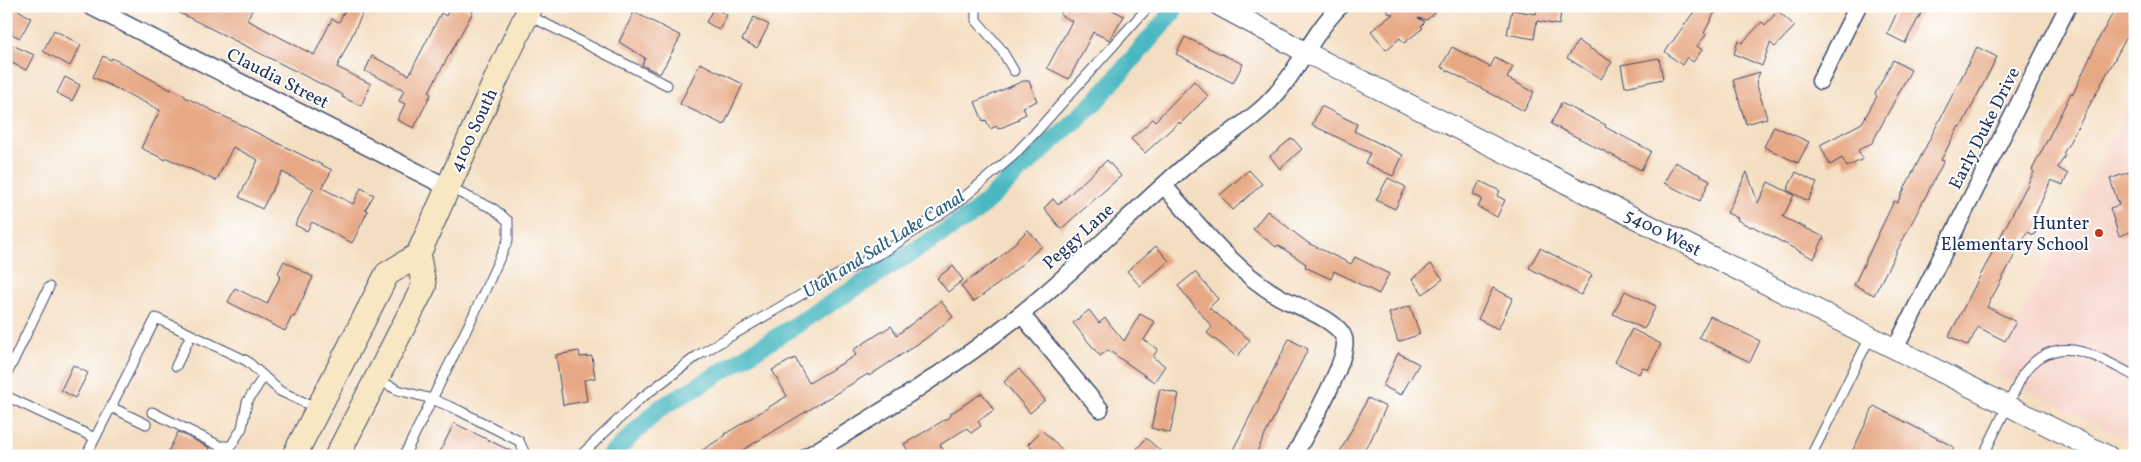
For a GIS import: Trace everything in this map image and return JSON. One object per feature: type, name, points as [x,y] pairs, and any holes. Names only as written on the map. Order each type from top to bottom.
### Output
[{"type":"main road","name":"4100 South","points":[[418,255],[447,186],[529,10]]},
{"type":"main road","points":[[294,456],[387,274],[418,255],[424,286],[337,456]]},
{"type":"street","name":"Claudia Street","points":[[90,6],[447,186]]},
{"type":"street","name":"5400 West","points":[[1220,6],[1306,52],[2108,456]]},
{"type":"street","name":"Peggy Lane","points":[[813,454],[925,384],[1021,314],[1204,151],[1256,115],[1286,83],[1324,25],[1340,6]]},
{"type":"street","points":[[1820,81],[1858,6]]},
{"type":"street","name":"Early Duke Drive","points":[[1895,349],[2068,6]]},
{"type":"street","points":[[1164,186],[1249,276],[1279,296],[1327,321],[1345,339],[1338,370],[1294,456]]},
{"type":"street","points":[[1021,314],[1100,409]]},
{"type":"lane","points":[[976,6],[976,20],[1001,49],[1014,71]]},
{"type":"lane","points":[[580,456],[640,399],[697,356],[816,286],[887,250],[962,199],[1013,156],[1149,6]]},
{"type":"lane","points":[[529,10],[668,85]]},
{"type":"lane","points":[[404,456],[508,240],[508,221],[494,209],[447,186]]},
{"type":"lane","points":[[6,376],[49,287]]},
{"type":"lane","points":[[86,456],[156,318],[247,361],[280,391],[318,409]]},
{"type":"lane","points":[[176,366],[191,335]]},
{"type":"lane","points":[[1811,456],[1870,336]]},
{"type":"lane","points":[[1983,456],[2023,374],[2029,366],[2047,354],[2057,350],[2073,349],[2088,353],[2135,376]]},
{"type":"lane","points":[[152,412],[220,446],[231,446],[242,428],[247,402],[264,376]]},
{"type":"lane","points":[[376,379],[398,390],[432,399],[458,410],[518,441],[526,456]]},
{"type":"lane","points":[[6,396],[95,438]]},
{"type":"lane","points":[[111,407],[146,424]]},
{"type":"shaded area","name":"Hunter Elementary School","points":[[2135,93],[2135,444],[1993,373]]},
{"type":"building","points":[[6,6],[12,6],[31,18],[20,38],[6,31]]},
{"type":"building","points":[[166,6],[254,6],[247,20],[314,55],[332,19],[339,22],[347,6],[366,6],[337,67],[371,84],[361,106],[342,97],[343,95]]},
{"type":"building","points":[[451,6],[462,6],[473,12],[433,84],[429,92],[431,94],[414,128],[397,120],[405,104],[399,101],[404,90],[365,71],[372,56],[409,75],[441,13],[446,16]]},
{"type":"building","points":[[1065,6],[1105,6],[1124,16],[1110,40],[1093,32],[1069,79],[1047,68],[1072,21],[1060,15]]},
{"type":"building","points":[[1388,6],[1442,6],[1427,20],[1418,18],[1425,22],[1421,26],[1423,28],[1404,43],[1400,38],[1386,50],[1371,31],[1393,14],[1388,13]]},
{"type":"building","points":[[1537,6],[1562,6],[1559,25],[1537,21],[1534,39],[1507,34],[1512,10],[1536,14]]},
{"type":"building","points":[[1698,6],[1718,6],[1704,33],[1706,35],[1697,46],[1702,50],[1693,62],[1687,57],[1682,65],[1665,52]]},
{"type":"building","points":[[1900,6],[1925,6],[1905,43],[1887,34]]},
{"type":"building","points":[[2117,6],[2135,6],[2135,22],[2063,154],[2065,155],[2058,168],[2068,174],[2063,185],[2051,180],[2033,220],[2040,224],[2034,235],[2027,232],[1987,307],[2016,322],[2005,341],[1978,327],[1968,346],[1949,336],[2034,172],[2032,170],[2071,93],[2073,94],[2098,40]]},
{"type":"building","points":[[714,7],[727,15],[719,30],[706,22]]},
{"type":"building","points":[[1778,11],[1795,26],[1775,47],[1770,43],[1762,66],[1734,54],[1738,41],[1742,43],[1762,22],[1765,25]]},
{"type":"building","points":[[634,12],[681,36],[660,74],[642,65],[645,58],[619,42]]},
{"type":"building","points":[[754,17],[769,25],[757,48],[742,40]]},
{"type":"building","points":[[54,30],[81,45],[70,66],[43,51]]},
{"type":"building","points":[[1185,37],[1243,64],[1233,83],[1176,54]]},
{"type":"building","points":[[1578,41],[1612,62],[1601,79],[1567,58]]},
{"type":"building","points":[[10,44],[34,55],[26,70],[6,60],[6,51]]},
{"type":"building","points":[[1452,47],[1490,67],[1495,58],[1513,67],[1507,78],[1534,92],[1524,111],[1441,67]]},
{"type":"building","points":[[1977,47],[1997,57],[1961,127],[1959,126],[1941,160],[1944,161],[1874,295],[1854,285],[1894,201],[1897,203]]},
{"type":"building","points":[[103,56],[111,60],[112,58],[171,90],[171,88],[185,97],[332,170],[322,188],[353,204],[361,188],[374,195],[365,210],[368,211],[352,243],[312,222],[307,231],[295,225],[314,189],[282,172],[262,209],[239,197],[258,160],[233,147],[216,181],[141,148],[160,110],[93,77]]},
{"type":"building","points":[[1659,58],[1663,79],[1625,87],[1621,65]]},
{"type":"building","points":[[1893,60],[1911,70],[1872,143],[1858,150],[1863,159],[1847,167],[1842,158],[1830,165],[1820,145],[1862,123],[1877,96],[1875,94]]},
{"type":"building","points":[[700,63],[743,84],[724,125],[680,104]]},
{"type":"building","points":[[1760,72],[1756,82],[1767,118],[1746,124],[1733,80]]},
{"type":"building","points":[[65,77],[80,85],[72,101],[57,93]]},
{"type":"building","points":[[1023,81],[1029,81],[1037,101],[1023,107],[1026,114],[1018,118],[1019,120],[998,129],[997,126],[990,129],[986,120],[983,121],[975,102]]},
{"type":"building","points":[[1194,81],[1208,96],[1180,124],[1179,122],[1145,153],[1131,139],[1153,119],[1155,121]]},
{"type":"building","points":[[1561,103],[1606,125],[1605,127],[1651,151],[1641,170],[1551,124]]},
{"type":"building","points":[[1321,106],[1357,124],[1354,131],[1403,155],[1393,176],[1365,163],[1370,153],[1312,125]]},
{"type":"building","points":[[1774,126],[1809,142],[1798,163],[1764,147]]},
{"type":"building","points":[[1292,138],[1302,149],[1280,169],[1270,156]]},
{"type":"building","points":[[1107,160],[1121,176],[1061,229],[1044,208],[1053,199],[1058,205]]},
{"type":"building","points":[[1675,162],[1710,180],[1700,201],[1664,183]]},
{"type":"building","points":[[1249,170],[1262,184],[1233,210],[1220,195]]},
{"type":"building","points":[[2132,171],[2135,179],[2135,230],[2119,236],[2110,208],[2119,205],[2110,179]]},
{"type":"building","points":[[1747,172],[1758,203],[1768,182],[1794,195],[1783,217],[1824,237],[1814,259],[1737,220],[1738,218],[1727,213]]},
{"type":"building","points":[[1796,172],[1817,183],[1808,201],[1787,190]]},
{"type":"building","points":[[1388,178],[1406,187],[1395,209],[1376,200]]},
{"type":"building","points":[[1480,181],[1500,191],[1497,196],[1505,200],[1497,217],[1478,207],[1482,199],[1473,194]]},
{"type":"building","points":[[1267,211],[1308,243],[1351,264],[1355,257],[1389,274],[1379,294],[1334,271],[1331,279],[1305,267],[1306,264],[1278,245],[1276,247],[1253,229]]},
{"type":"building","points":[[1028,230],[1042,246],[1005,279],[973,302],[961,286],[999,258]]},
{"type":"building","points":[[1156,246],[1169,261],[1140,286],[1127,271]]},
{"type":"building","points":[[1540,248],[1592,275],[1581,295],[1529,268]]},
{"type":"building","points":[[284,261],[313,277],[294,317],[292,316],[285,331],[228,302],[235,288],[267,304],[281,275],[278,273]]},
{"type":"building","points":[[1431,264],[1443,279],[1423,294],[1412,279]]},
{"type":"building","points":[[953,266],[963,280],[948,292],[937,278]]},
{"type":"building","points":[[1195,272],[1218,299],[1209,308],[1250,340],[1237,357],[1207,333],[1212,327],[1178,286]]},
{"type":"building","points":[[1493,288],[1513,298],[1498,329],[1478,319]]},
{"type":"building","points":[[1625,291],[1656,306],[1644,329],[1613,314]]},
{"type":"building","points":[[941,301],[953,317],[925,339],[869,376],[868,374],[733,456],[693,456],[787,396],[772,370],[795,358],[809,383],[856,355],[853,350],[891,326],[897,335]]},
{"type":"building","points":[[1410,306],[1420,334],[1398,342],[1389,313]]},
{"type":"building","points":[[1089,310],[1099,323],[1105,318],[1124,341],[1140,314],[1155,322],[1144,340],[1158,349],[1153,357],[1165,366],[1154,382],[1108,350],[1100,356],[1073,323]]},
{"type":"building","points":[[1710,316],[1760,341],[1750,362],[1699,337]]},
{"type":"building","points":[[1632,329],[1661,344],[1648,370],[1642,367],[1639,374],[1615,362]]},
{"type":"building","points":[[1289,339],[1308,349],[1255,456],[1230,456]]},
{"type":"building","points":[[579,351],[580,357],[592,356],[595,378],[584,380],[587,401],[563,405],[556,355]]},
{"type":"building","points":[[1398,353],[1419,364],[1401,395],[1383,386]]},
{"type":"building","points":[[73,365],[88,373],[75,398],[61,390]]},
{"type":"building","points":[[1019,369],[1045,400],[1030,413],[1004,382]]},
{"type":"building","points":[[1160,389],[1179,394],[1170,433],[1151,428]]},
{"type":"building","points":[[982,393],[994,410],[978,421],[981,426],[971,433],[967,428],[940,445],[944,451],[937,456],[911,456],[904,444],[951,416],[950,414]]},
{"type":"building","points":[[1368,398],[1386,407],[1369,444],[1361,456],[1338,456]]},
{"type":"building","points":[[1874,406],[1954,447],[1950,456],[1850,456]]},
{"type":"building","points":[[454,423],[519,455],[519,456],[438,456]]},
{"type":"building","points":[[1042,430],[1069,456],[1041,456],[1028,444]]},
{"type":"building","points":[[178,432],[210,448],[207,456],[166,456]]},
{"type":"building","points":[[1146,438],[1166,456],[1131,456]]},
{"type":"waterway","name":"Utah and Salt Lake Canal","points":[[610,456],[660,408],[713,377],[973,214],[1096,101],[1173,12]]},
{"type":"place","name":"Hunter Elementary School","points":[[2099,233]]}]
